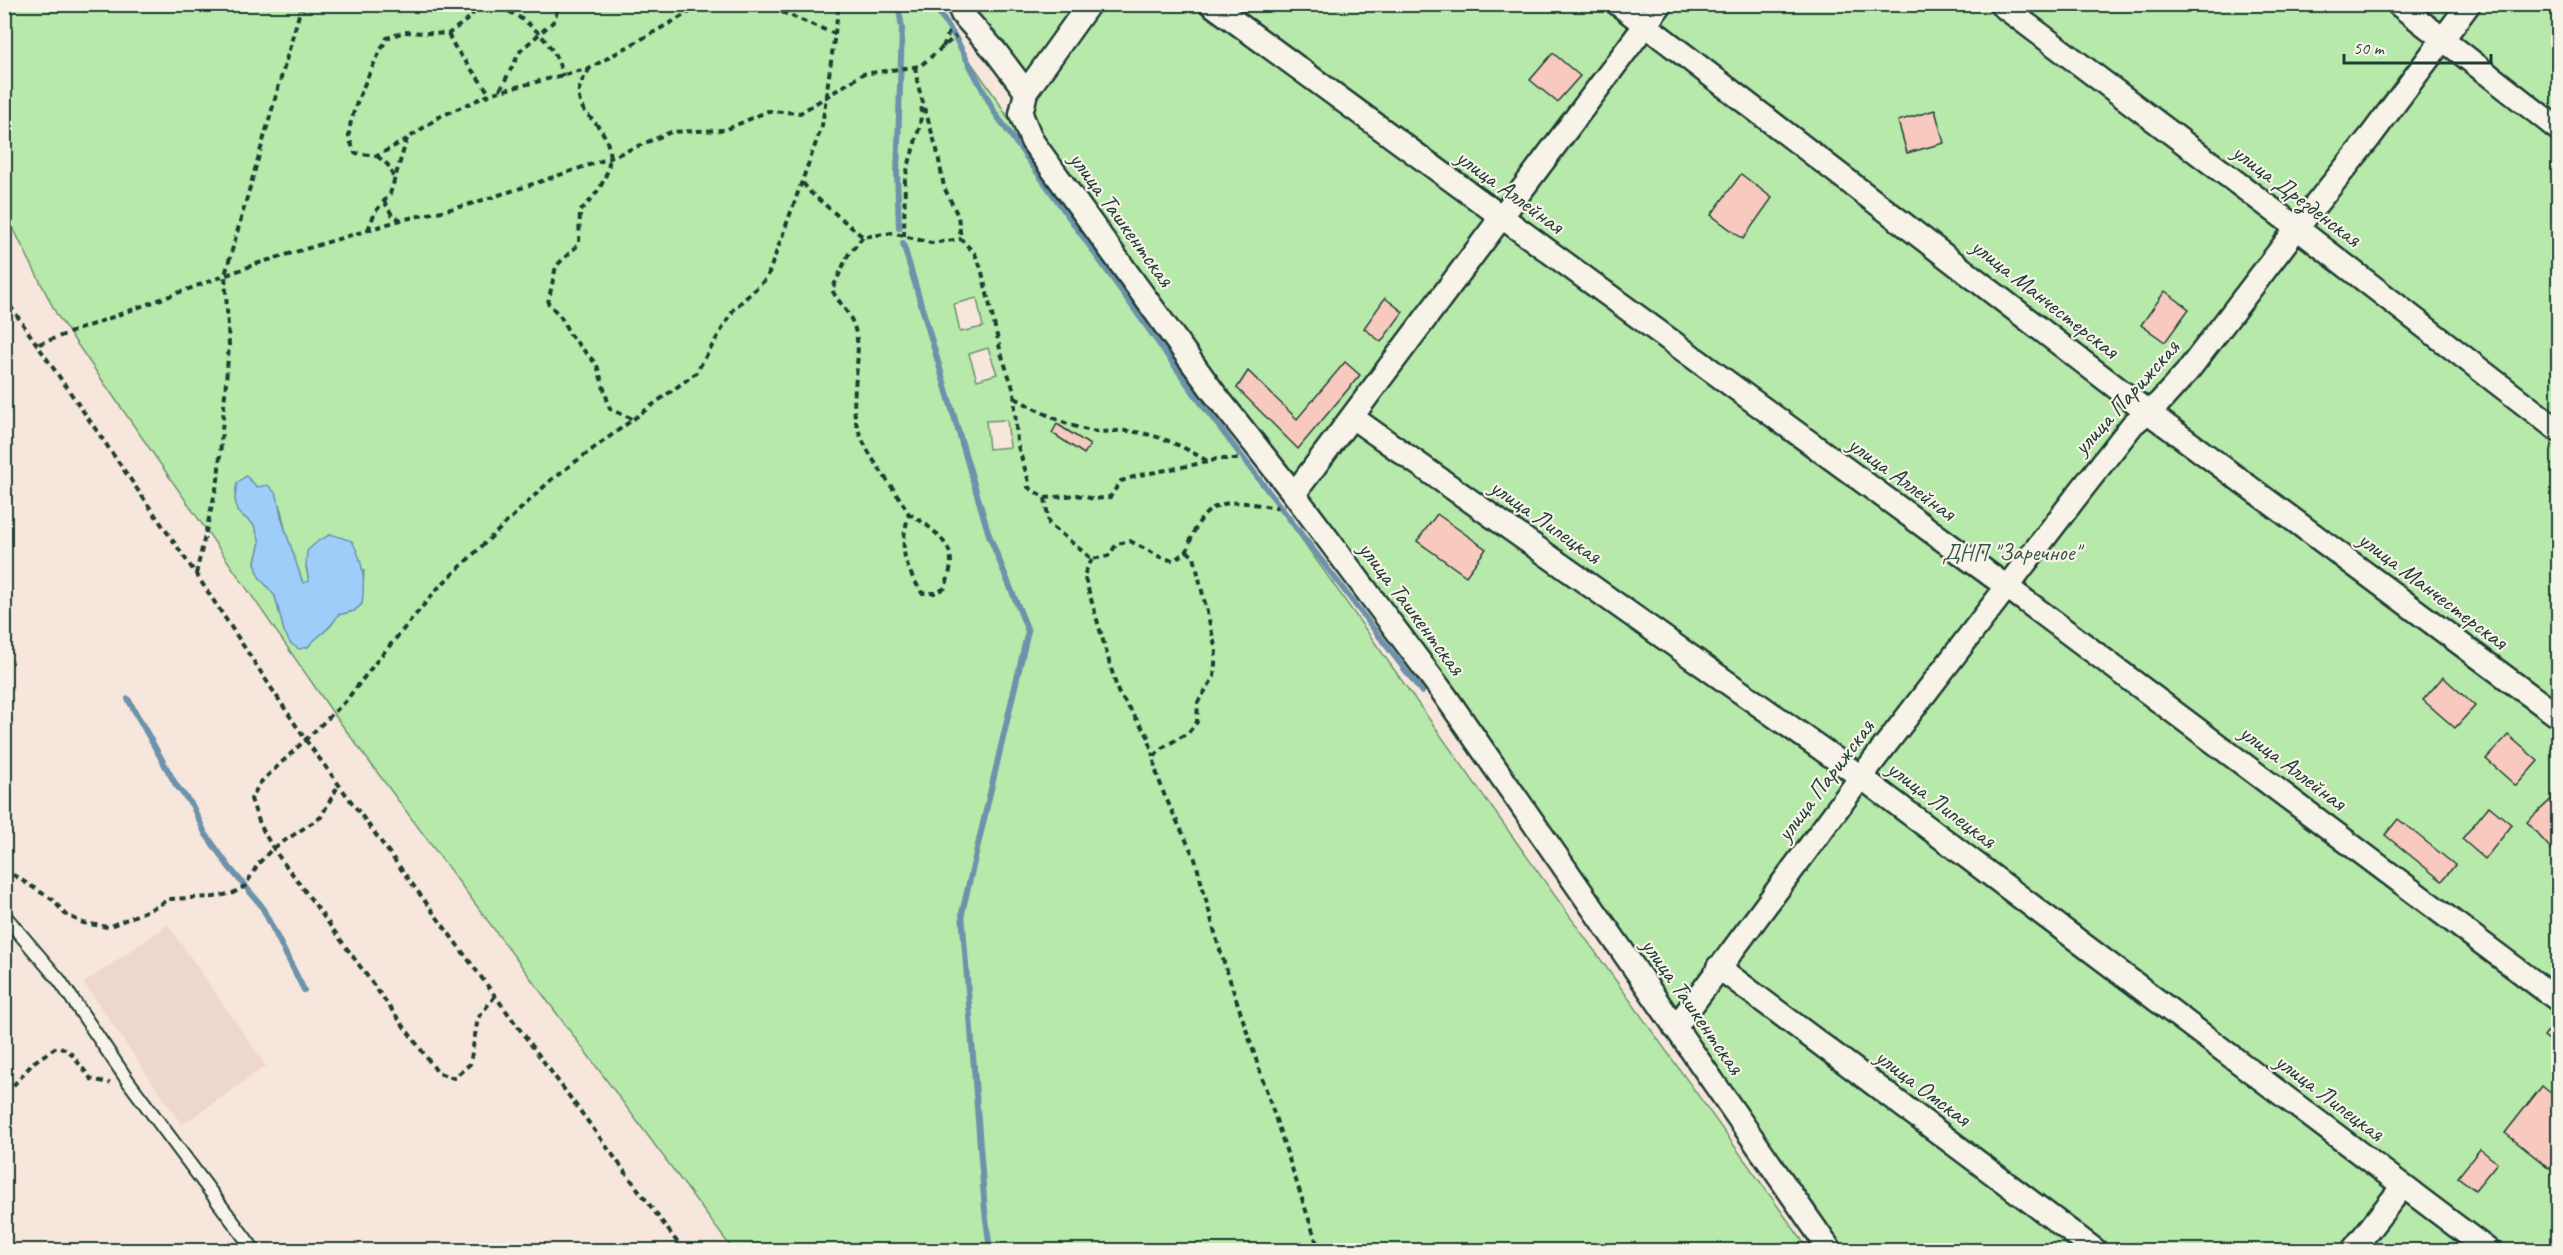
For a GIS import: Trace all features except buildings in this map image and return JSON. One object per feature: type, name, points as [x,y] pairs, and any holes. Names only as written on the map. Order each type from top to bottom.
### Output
[{"type":"street","points":[[963,14],[1026,92],[1089,4]]},
{"type":"street","name":"улица Аллейная","points":[[1211,4],[2007,588],[2559,1000]]},
{"type":"street","name":"улица Манчестерская","points":[[1618,4],[2148,412],[2559,716]]},
{"type":"street","points":[[1294,494],[1661,4]]},
{"type":"street","name":"улица Дрезденская","points":[[2000,4],[2297,228],[2559,430]]},
{"type":"street","points":[[2398,4],[2559,129]]},
{"type":"street","name":"улица Парижская","points":[[1675,1028],[1861,777],[2133,424],[2159,403],[2187,372],[2469,4]]},
{"type":"street","name":"улица Ташкентская","points":[[1026,92],[1021,114],[1032,141],[1214,393],[1294,494],[1444,694],[1830,1251]]},
{"type":"street","name":"улица Липецкая","points":[[1352,417],[1861,777],[2488,1251]]},
{"type":"street","name":"улица Омская","points":[[1718,967],[2095,1251]]},
{"type":"street","points":[[2353,1251],[2403,1186]]},
{"type":"lane","points":[[4,915],[60,981],[128,1081],[254,1251]]},
{"type":"path","points":[[196,574],[218,480],[229,345],[225,275],[302,4]]},
{"type":"path","points":[[474,4],[472,16],[448,34],[404,32],[387,38],[355,111],[349,135],[355,153],[377,156],[439,117],[490,94],[590,68],[704,4]]},
{"type":"path","points":[[489,4],[510,12],[539,32],[550,46],[563,76]]},
{"type":"path","points":[[500,91],[521,50],[552,22],[560,4]]},
{"type":"path","points":[[762,4],[836,34]]},
{"type":"path","points":[[495,996],[478,1018],[470,1064],[454,1078],[438,1073],[272,849],[259,823],[251,799],[260,783],[345,702],[375,662],[438,588],[552,479],[696,373],[734,309],[767,278],[822,126],[839,4]]},
{"type":"path","points":[[39,344],[259,262],[401,220],[464,206],[610,158],[671,132],[725,130],[768,111],[800,113],[863,74],[915,67],[943,48],[963,14]]},
{"type":"path","points":[[448,34],[456,49],[490,94]]},
{"type":"path","points":[[943,48],[948,34]]},
{"type":"path","points":[[915,67],[945,187],[958,216],[961,239],[975,254],[981,268],[1014,398],[1017,443],[1029,482],[1028,488],[1045,498],[1077,495],[1094,499],[1110,497],[1121,481],[1140,475],[1216,459],[1240,460]]},
{"type":"path","points":[[590,68],[579,86],[579,99],[586,115],[598,126],[607,140],[610,158],[603,184],[596,196],[580,211],[579,244],[556,266],[548,303],[561,317],[570,335],[597,365],[610,409],[633,419]]},
{"type":"path","points":[[904,237],[905,178],[920,125],[923,102]]},
{"type":"path","points":[[367,231],[375,212],[390,194],[407,139]]},
{"type":"path","points":[[377,156],[388,165],[394,178]]},
{"type":"path","points":[[803,182],[811,193],[863,237]]},
{"type":"path","points":[[384,201],[392,215],[401,220]]},
{"type":"path","points":[[909,513],[902,552],[909,573],[922,593],[936,593],[945,588],[950,571],[950,553],[941,539],[920,519],[909,513],[861,439],[855,418],[855,337],[852,321],[832,290],[848,255],[863,237],[892,233],[932,243],[961,239]]},
{"type":"path","points":[[4,297],[39,344],[306,739],[682,1251]]},
{"type":"path","points":[[1014,398],[1059,421],[1093,431],[1130,431],[1163,438],[1175,442],[1209,462]]},
{"type":"path","points":[[1045,498],[1049,524],[1092,559],[1108,556],[1117,544],[1130,541],[1164,559],[1174,560],[1187,551],[1193,530],[1206,512],[1218,505],[1251,503],[1275,507]]},
{"type":"path","points":[[1154,757],[1162,748],[1188,733],[1197,722],[1198,702],[1214,677],[1216,650],[1194,557],[1187,551]]},
{"type":"path","points":[[1092,559],[1084,575],[1118,692],[1148,736],[1164,794],[1195,859],[1242,1020],[1319,1251]]},
{"type":"path","points":[[4,869],[53,900],[65,914],[83,923],[108,927],[170,899],[214,897],[233,893],[247,885],[258,864],[272,849],[321,817],[339,784]]},
{"type":"path","points":[[4,1091],[11,1088],[34,1062],[58,1046],[69,1051],[91,1079],[119,1085],[128,1081]]},
{"type":"shaded area","points":[[168,925],[266,1066],[182,1125],[84,983]]},
{"type":"green space","points":[[5,5],[931,5],[998,101],[1036,165],[1809,1250],[733,1250],[333,713],[57,315],[5,212]],"holes":[[[977,298],[983,327],[960,332],[954,304]],[[988,348],[997,374],[977,380],[969,354]],[[1007,420],[1010,447],[989,449],[986,421]],[[237,483],[257,487],[280,506],[288,542],[303,583],[309,582],[306,566],[364,571],[362,604],[354,611],[338,615],[308,647],[284,631],[275,596],[259,576],[255,562],[260,542],[254,525],[237,511],[235,498]]]},
{"type":"green space","name":"ДНП \"Заречное\"","points":[[958,5],[2558,5],[2558,1250],[1830,1250],[1688,1047],[1059,180],[1021,85]]},
{"type":"water","points":[[246,476],[257,487],[268,485],[277,495],[281,517],[303,583],[309,581],[306,566],[307,551],[318,541],[331,534],[352,541],[359,557],[363,579],[362,604],[354,611],[338,615],[308,647],[299,649],[290,643],[284,631],[275,596],[259,577],[255,562],[260,542],[254,525],[237,511],[235,498],[237,483]]},
{"type":"waterway","points":[[898,4],[902,28],[897,173],[899,228]]},
{"type":"waterway","points":[[934,4],[955,37],[995,113],[1204,407],[1422,692]]},
{"type":"waterway","points":[[903,243],[989,535],[1028,631],[962,913],[990,1250]]},
{"type":"waterway","points":[[128,699],[176,785],[192,805],[205,833],[229,867],[261,905],[304,990]]}]
